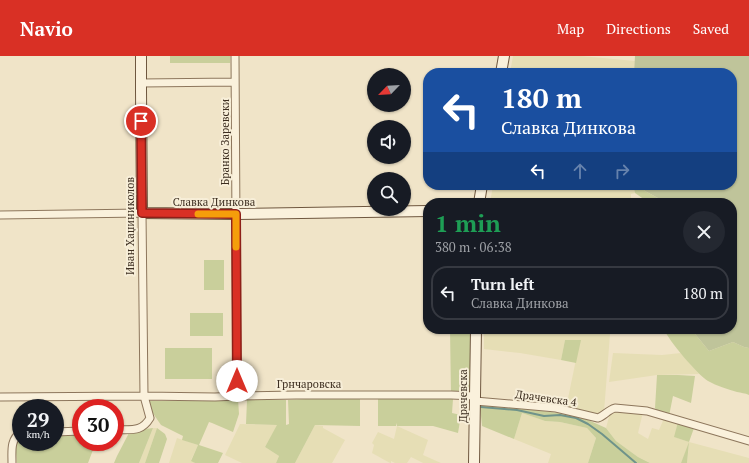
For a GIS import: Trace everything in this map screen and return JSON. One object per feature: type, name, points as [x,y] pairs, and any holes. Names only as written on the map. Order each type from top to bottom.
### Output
[{"type":"street","name":"Иван Хаџиниколов","points":[[142,56],[144,396]]},
{"type":"street","name":"Бранко Заревски","points":[[235,56],[237,396]]},
{"type":"street","points":[[502,68],[504,56]]},
{"type":"street","points":[[141,83],[235,82]]},
{"type":"street","name":"Славка Динкова","points":[[0,215],[423,211]]},
{"type":"street","name":"Драчевска","points":[[474,463],[476,334]]},
{"type":"street","name":"Грнчаровска","points":[[0,397],[451,395],[475,398]]},
{"type":"street","points":[[124,429],[140,428],[147,423],[150,418],[144,396]]},
{"type":"street","name":"Драчевска 4","points":[[475,398],[556,408],[598,418],[615,408],[648,411],[749,441]]},
{"type":"street","points":[[12,463],[13,451]]},
{"type":"shaded area","points":[[513,56],[581,56],[635,61],[634,68],[511,68]]},
{"type":"shaded area","points":[[492,190],[634,190],[635,193],[631,194],[631,198],[491,198]]},
{"type":"shaded area","points":[[484,334],[610,334],[604,412],[590,415],[566,408],[580,340],[565,340],[561,360],[484,349]]},
{"type":"shaded area","points":[[613,353],[662,355],[681,353],[699,374],[657,375],[609,382]]},
{"type":"shaded area","points":[[615,411],[643,412],[638,433],[648,439],[652,428],[659,430],[665,416],[678,422],[675,437],[749,458],[749,463],[687,463],[689,444],[681,463],[650,463],[638,457],[616,441],[606,428],[610,413]]},
{"type":"shaded area","points":[[522,413],[545,421],[560,422],[587,428],[596,438],[588,463],[548,463],[551,454],[514,439]]},
{"type":"shaded area","points":[[240,424],[278,425],[265,447],[279,456],[276,463],[242,463],[225,455]]},
{"type":"shaded area","points":[[315,425],[323,426],[323,428],[345,440],[332,463],[295,463]]},
{"type":"shaded area","points":[[397,426],[428,440],[423,455],[441,463],[423,463],[411,457],[407,463],[395,463],[391,461],[390,463],[372,453],[374,445],[372,443],[378,432],[394,439]]},
{"type":"shaded area","points":[[153,428],[157,428],[145,463],[139,463]]},
{"type":"shaded area","points":[[177,438],[198,445],[191,460],[195,463],[169,463]]},
{"type":"green space","points":[[170,56],[230,56],[230,63],[170,63]]},
{"type":"green space","points":[[635,56],[749,56],[749,348],[733,342],[709,351],[695,334],[737,334],[737,198],[658,198],[645,190],[737,190],[737,68],[634,68]]},
{"type":"green space","points":[[634,190],[645,190],[658,198],[642,198],[635,193]]},
{"type":"green space","points":[[204,260],[224,260],[224,290],[204,290]]},
{"type":"green space","points":[[190,313],[223,313],[223,336],[190,336]]},
{"type":"green space","points":[[450,334],[476,334],[475,396],[451,395]]},
{"type":"green space","points":[[667,334],[695,334],[709,351],[733,342],[749,348],[749,395],[718,386],[708,381],[677,349]]},
{"type":"green space","points":[[565,340],[581,340],[576,363],[561,360]]},
{"type":"green space","points":[[165,348],[212,348],[212,379],[165,379]]},
{"type":"green space","points":[[657,375],[695,376],[691,403],[673,396],[669,416],[657,411],[655,408]]},
{"type":"green space","points":[[238,399],[239,414],[233,432],[209,422],[199,445],[223,453],[218,463],[195,463],[191,461],[198,445],[182,440],[183,436],[161,425],[152,412],[148,401],[220,401]]},
{"type":"green space","points":[[360,399],[360,426],[315,425],[295,463],[276,463],[279,456],[265,447],[277,425],[246,424],[247,400],[286,400],[286,425],[289,424],[288,400]]},
{"type":"green space","points":[[378,399],[453,399],[452,413],[461,415],[458,433],[433,426],[397,426],[397,423],[396,426],[378,426]]},
{"type":"green space","points":[[483,404],[577,415],[606,428],[616,441],[638,457],[650,463],[588,463],[596,438],[587,428],[560,422],[545,421],[522,413],[514,439],[482,426],[480,406]]},
{"type":"green space","points":[[678,422],[694,428],[689,442],[674,437]]},
{"type":"green space","points":[[153,428],[139,463],[114,463],[120,451],[124,451],[124,443],[130,431]]},
{"type":"green space","points":[[157,428],[165,434],[167,439],[159,463],[145,463]]},
{"type":"green space","points":[[64,432],[72,432],[72,451],[93,451],[88,463],[17,463],[16,451],[64,451]]},
{"type":"green space","points":[[689,442],[687,463],[681,463]]},
{"type":"waterway","points":[[481,407],[517,410],[544,416],[560,415],[576,418],[602,434],[636,463]]},
{"type":"slow traffic","points":[[198,214],[236,214],[236,247]]},
{"type":"route","points":[[141,121],[142,213],[236,214],[237,381]]}]
